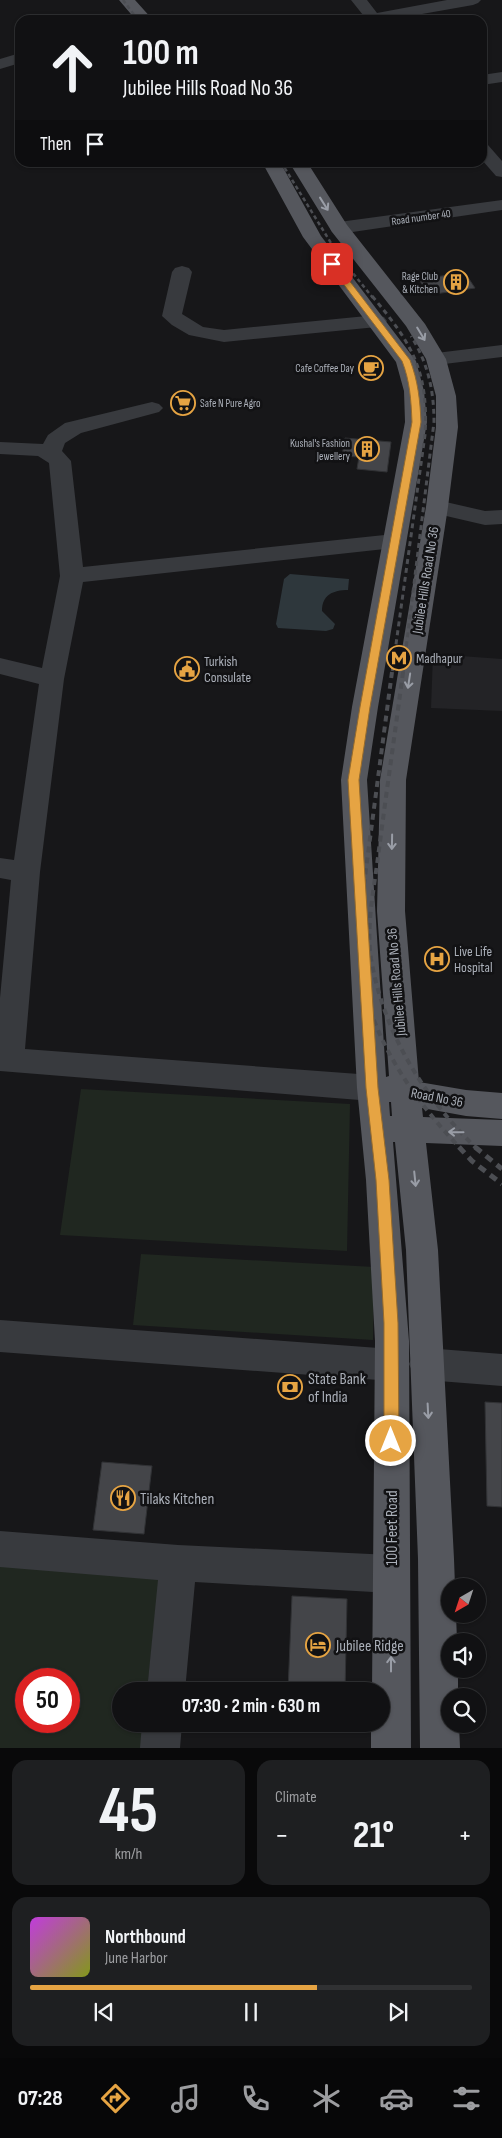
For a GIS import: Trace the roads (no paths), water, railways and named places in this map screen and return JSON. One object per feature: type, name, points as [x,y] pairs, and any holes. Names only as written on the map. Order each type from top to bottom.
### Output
[{"type":"main road","points":[[130,1],[141,15]]},
{"type":"main road","name":"Jubilee Hills Road No 36","points":[[274,167],[312,237],[406,360],[412,376],[416,398],[416,422],[354,780],[376,1129]]},
{"type":"main road","name":"Jubilee Hills Road No 36","points":[[301,167],[339,228],[415,324],[436,359],[446,396],[447,427],[437,506],[392,780],[391,911],[409,1130]]},
{"type":"main road","points":[[371,314],[398,302]]},
{"type":"main road","name":"Road No 36","points":[[372,1088],[405,1091],[449,1101],[502,1106]]},
{"type":"main road","points":[[376,1129],[502,1133]]},
{"type":"main road","name":"100 Feet Road","points":[[376,1129],[382,1180],[392,1365],[391,1748]]},
{"type":"main road","points":[[409,1130],[422,1250],[436,1559],[440,1748]]},
{"type":"street","points":[[359,0],[371,15]]},
{"type":"street","points":[[395,15],[473,0]]},
{"type":"street","points":[[0,64],[15,60]]},
{"type":"street","points":[[487,80],[502,78]]},
{"type":"street","points":[[487,155],[502,172]]},
{"type":"street","name":"Road number 40","points":[[339,228],[502,206]]},
{"type":"street","points":[[182,272],[172,316],[192,331],[206,335],[224,336],[371,314]]},
{"type":"street","points":[[436,359],[502,351]]},
{"type":"street","points":[[50,452],[56,440],[74,428],[152,408]]},
{"type":"street","points":[[0,448],[44,450],[55,455],[60,461],[72,576],[13,870],[4,1060],[372,1088]]},
{"type":"street","points":[[437,506],[485,518],[502,517]]},
{"type":"street","points":[[72,576],[394,541]]},
{"type":"street","points":[[0,666],[52,679]]},
{"type":"street","points":[[0,1336],[392,1365]]},
{"type":"street","points":[[426,1364],[502,1370]]},
{"type":"street","points":[[0,1549],[178,1563],[391,1574]]},
{"type":"street","points":[[167,1682],[178,1563]]},
{"type":"street","points":[[160,1748],[161,1732]]},
{"type":"railway","points":[[123,0],[134,15]]},
{"type":"railway","points":[[284,167],[339,256],[373,298]]},
{"type":"railway","points":[[372,296],[398,329],[415,360],[421,376],[426,413],[425,435],[392,673]]},
{"type":"railway","points":[[403,673],[434,422],[433,399],[429,378],[422,356],[411,336]]},
{"type":"railway","points":[[392,672],[359,922],[361,970],[374,1020],[393,1060],[417,1097],[460,1148]]},
{"type":"railway","points":[[403,672],[371,908],[369,934],[371,959],[385,1012],[408,1062],[439,1107],[475,1147]]},
{"type":"railway","points":[[459,1147],[472,1161],[502,1184]]},
{"type":"railway","points":[[475,1147],[502,1169]]},
{"type":"place","name":"Rage Club & Kitchen","points":[[456,282]]},
{"type":"place","name":"Cafe Coffee Day","points":[[371,368]]},
{"type":"place","name":"Safe N Pure Agro","points":[[183,403]]},
{"type":"place","name":"Kushal's Fashion Jewellery","points":[[367,449]]},
{"type":"place","name":"Madhapur","points":[[399,658]]},
{"type":"place","name":"Turkish Consulate","points":[[187,669]]},
{"type":"place","name":"Live Life Hospital","points":[[437,959]]},
{"type":"place","name":"State Bank of India","points":[[290,1387]]},
{"type":"place","name":"Tilaks Kitchen","points":[[123,1498]]},
{"type":"place","name":"Jubilee Ridge","points":[[318,1645]]}]
